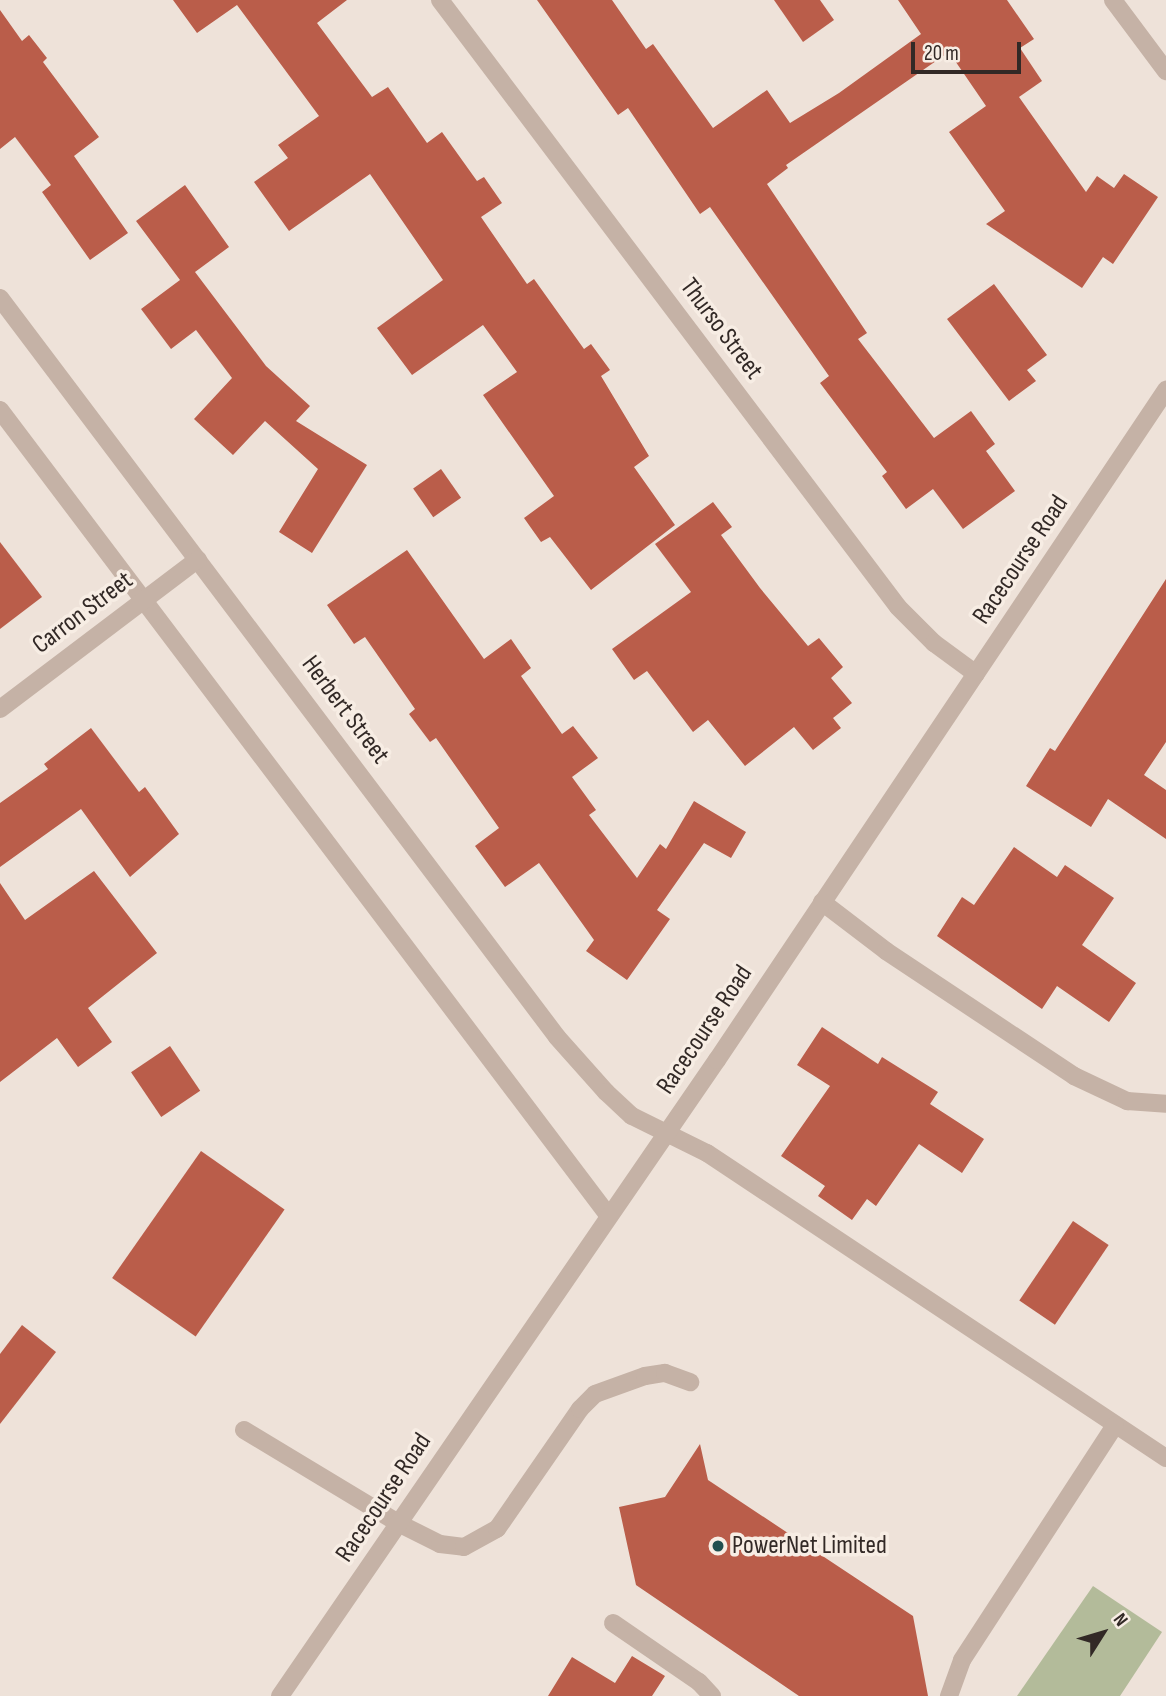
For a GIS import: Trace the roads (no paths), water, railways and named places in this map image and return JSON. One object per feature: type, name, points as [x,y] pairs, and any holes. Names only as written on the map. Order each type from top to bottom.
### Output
[{"type":"street","name":"Thurso Street","points":[[440,0],[898,607],[933,643],[976,674]]},
{"type":"street","points":[[1113,0],[1166,71]]},
{"type":"street","name":"Herbert Street","points":[[0,298],[558,1037],[632,1116],[707,1153],[1166,1458]]},
{"type":"street","name":"Racecourse Road","points":[[280,1696],[608,1215],[667,1133],[1166,390]]},
{"type":"street","points":[[0,410],[608,1215]]},
{"type":"street","name":"Carron Street","points":[[0,709],[198,559]]},
{"type":"street","points":[[822,902],[886,951],[1074,1076],[1126,1101],[1166,1104]]},
{"type":"street","points":[[244,1430],[398,1523],[440,1544],[476,1543],[497,1529],[580,1409],[596,1394],[645,1376],[665,1373],[690,1382]]},
{"type":"street","points":[[949,1696],[962,1660],[1115,1424]]},
{"type":"street","points":[[613,1623],[699,1682],[712,1696]]},
{"type":"place","name":"PowerNet Limited","points":[[718,1546]]}]
